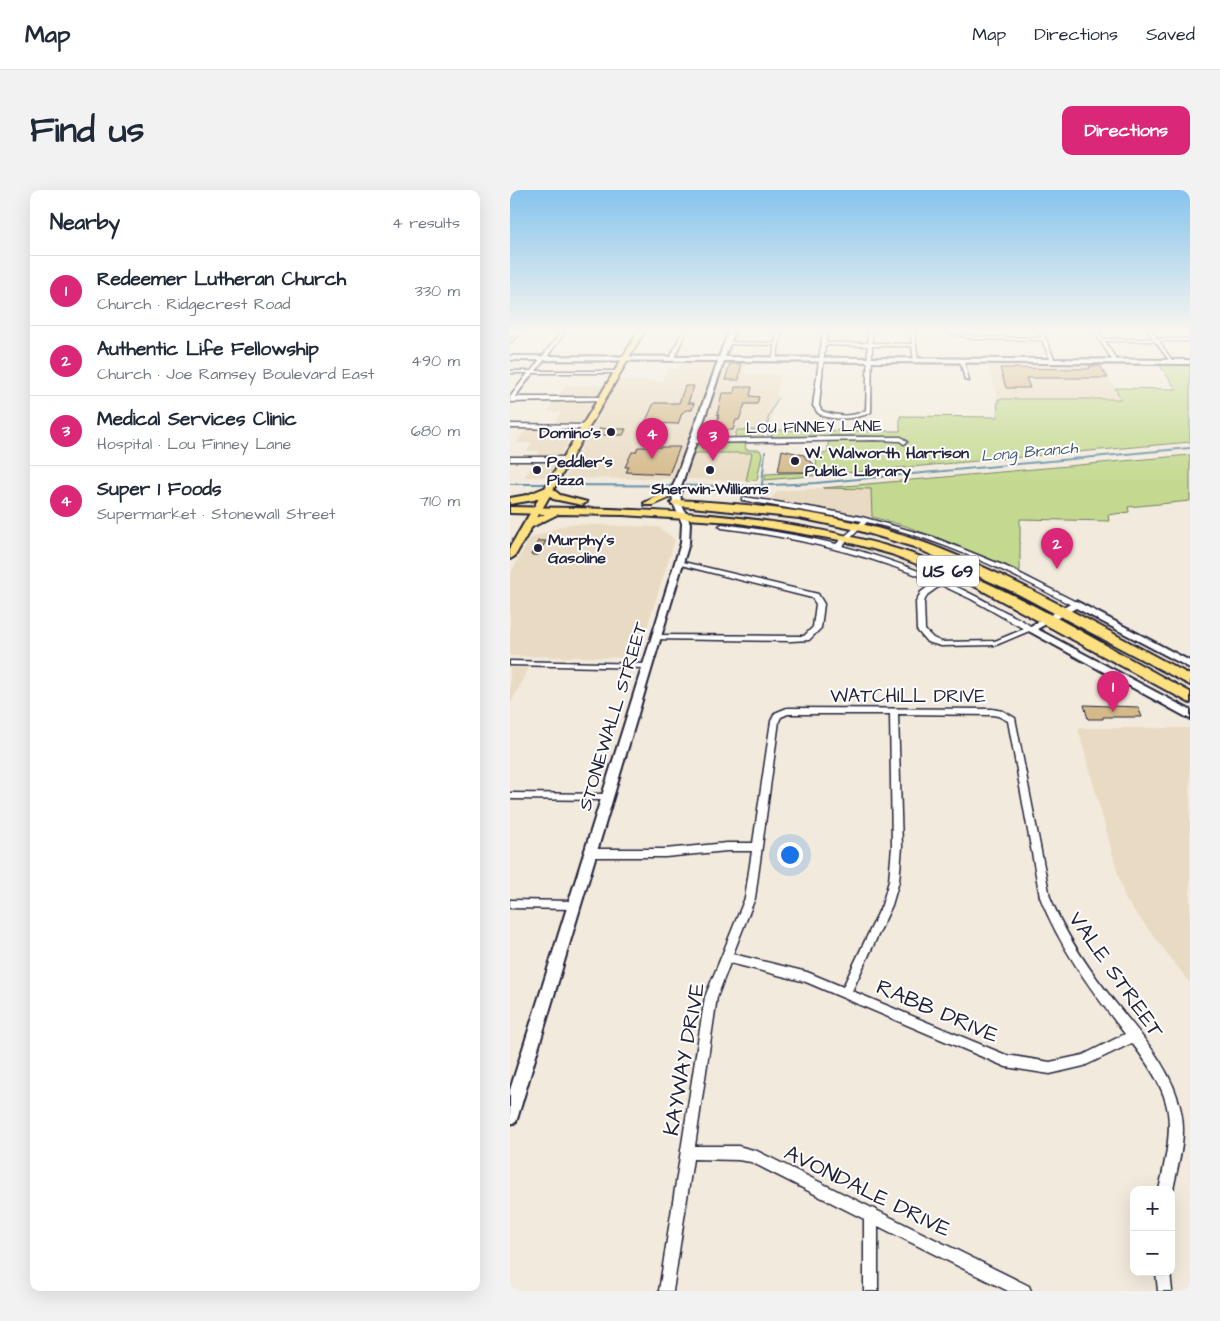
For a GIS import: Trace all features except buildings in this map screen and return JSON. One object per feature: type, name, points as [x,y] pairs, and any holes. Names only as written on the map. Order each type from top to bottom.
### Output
[{"type":"highway","points":[[647,507],[677,487]]},
{"type":"highway","points":[[574,511],[551,514],[527,528],[524,518],[510,506],[549,489],[556,497],[582,502]]},
{"type":"highway","name":"US 69","points":[[510,506],[539,506],[582,502],[786,514],[862,524],[974,567],[1190,681]]},
{"type":"highway","name":"US 69","points":[[539,506],[574,511],[647,507]]},
{"type":"highway","points":[[686,526],[716,510]]},
{"type":"highway","name":"US 69","points":[[716,510],[847,538],[949,571],[1047,620],[1190,698]]},
{"type":"main road","points":[[510,556],[612,381]]},
{"type":"street","points":[[510,399],[524,381]]},
{"type":"street","name":"STONEWALL STREET","points":[[510,1116],[514,1090],[574,905],[686,543],[686,526],[679,508],[677,487],[714,381]]},
{"type":"street","points":[[819,381],[816,406],[820,412],[830,415],[859,415],[870,411],[870,381]]},
{"type":"street","points":[[510,399],[602,399]]},
{"type":"street","points":[[510,426],[586,426]]},
{"type":"street","name":"LOU FINNEY LANE","points":[[693,441],[771,442],[837,438],[901,439],[904,442]]},
{"type":"street","points":[[510,459],[567,459]]},
{"type":"street","points":[[744,499],[788,504],[862,524],[930,537],[968,552],[1076,604],[1190,665]]},
{"type":"street","points":[[837,547],[862,524]]},
{"type":"street","points":[[722,526],[754,530],[837,547],[940,582],[1190,715]]},
{"type":"street","points":[[656,637],[806,638],[817,628],[820,604],[815,596],[679,563]]},
{"type":"street","points":[[940,582],[924,594],[920,602],[921,630],[930,640],[941,644],[996,643],[1030,629],[1076,604]]},
{"type":"street","points":[[510,663],[647,666]]},
{"type":"street","name":"WATCHILL DRIVE","points":[[801,711],[992,712],[1000,713],[1012,720]]},
{"type":"street","name":"KAYWAY DRIVE","points":[[666,1291],[711,997],[750,898],[775,721],[782,713],[801,711]]},
{"type":"street","points":[[846,992],[872,939],[894,881],[897,847],[894,712]]},
{"type":"street","name":"VALE STREET","points":[[1012,720],[1045,897],[1055,926],[1077,961],[1134,1036],[1167,1085],[1175,1113],[1176,1132],[1167,1186]]},
{"type":"street","points":[[510,796],[607,796]]},
{"type":"street","points":[[590,853],[665,853],[727,847],[758,847]]},
{"type":"street","points":[[510,904],[574,905]]},
{"type":"street","name":"RABB DRIVE","points":[[726,957],[806,977],[846,992],[1006,1061],[1050,1068],[1084,1060],[1134,1036]]},
{"type":"street","name":"AVONDALE DRIVE","points":[[687,1152],[738,1153],[752,1156],[1024,1291]]},
{"type":"street","points":[[871,1215],[871,1291]]},
{"type":"street","points":[[1163,1276],[1164,1291]]},
{"type":"shaded area","points":[[618,381],[709,381],[674,479],[565,478]]},
{"type":"shaded area","points":[[718,381],[780,381],[769,430],[737,430],[734,439],[699,438]]},
{"type":"shaded area","points":[[993,381],[1111,381],[1121,399],[998,399]]},
{"type":"shaded area","points":[[566,385],[604,385],[597,397],[557,397]]},
{"type":"shaded area","points":[[555,400],[596,401],[581,425],[553,425],[561,412],[548,412]]},
{"type":"shaded area","points":[[526,429],[575,429],[560,457],[537,457],[540,451],[527,451],[532,443],[517,443]]},
{"type":"shaded area","points":[[694,453],[753,453],[746,481],[686,479]]},
{"type":"shaded area","points":[[536,460],[559,461],[549,477],[525,477]]},
{"type":"shaded area","points":[[823,488],[871,489],[872,517],[770,500],[778,491]]},
{"type":"shaded area","points":[[568,524],[659,527],[675,540],[637,658],[510,656],[510,574],[530,538]]},
{"type":"shaded area","points":[[510,668],[529,668],[510,705]]},
{"type":"shaded area","points":[[1078,728],[1190,728],[1190,983],[1125,899]]},
{"type":"green space","points":[[1171,381],[1190,381],[1190,442],[765,480],[765,474],[816,472],[817,454],[828,452],[828,439],[870,440],[869,436],[814,436],[773,439],[769,430],[900,431],[900,416],[997,417],[998,399],[1121,399],[1115,388],[1176,389]]},
{"type":"green space","points":[[737,430],[763,430],[763,439],[734,439]]},
{"type":"green space","points":[[698,443],[745,443],[746,450],[760,450],[762,455],[757,480],[746,481],[752,453],[694,453]]},
{"type":"green space","points":[[1190,455],[1190,501],[1128,507],[1129,512],[1108,515],[1109,521],[1020,519],[1020,571],[906,526],[872,517],[871,489],[823,488]]},
{"type":"waterway","points":[[768,439],[768,418],[778,398]]},
{"type":"waterway","name":"Long Branch","points":[[554,485],[753,486],[816,483],[1190,448]]},
{"type":"waterway","points":[[762,485],[765,452]]},
{"type":"waterway","name":"Long Branch","points":[[510,484],[548,484]]},
{"type":"place","name":"Domino's","points":[[611,432]]},
{"type":"place","name":"Super 1 Foods","points":[[652,459]]},
{"type":"place","name":"Medical Services Clinic","points":[[713,461]]},
{"type":"place","name":"W. Walworth Harrison Public Library","points":[[795,461]]},
{"type":"place","name":"Peddler's Pizza","points":[[537,470]]},
{"type":"place","name":"Sherwin-Williams","points":[[710,470]]},
{"type":"place","name":"Murphy's Gasoline","points":[[538,548]]},
{"type":"place","name":"Authentic Life Fellowship","points":[[1057,569]]},
{"type":"place","name":"Redeemer Lutheran Church","points":[[1113,712]]}]
